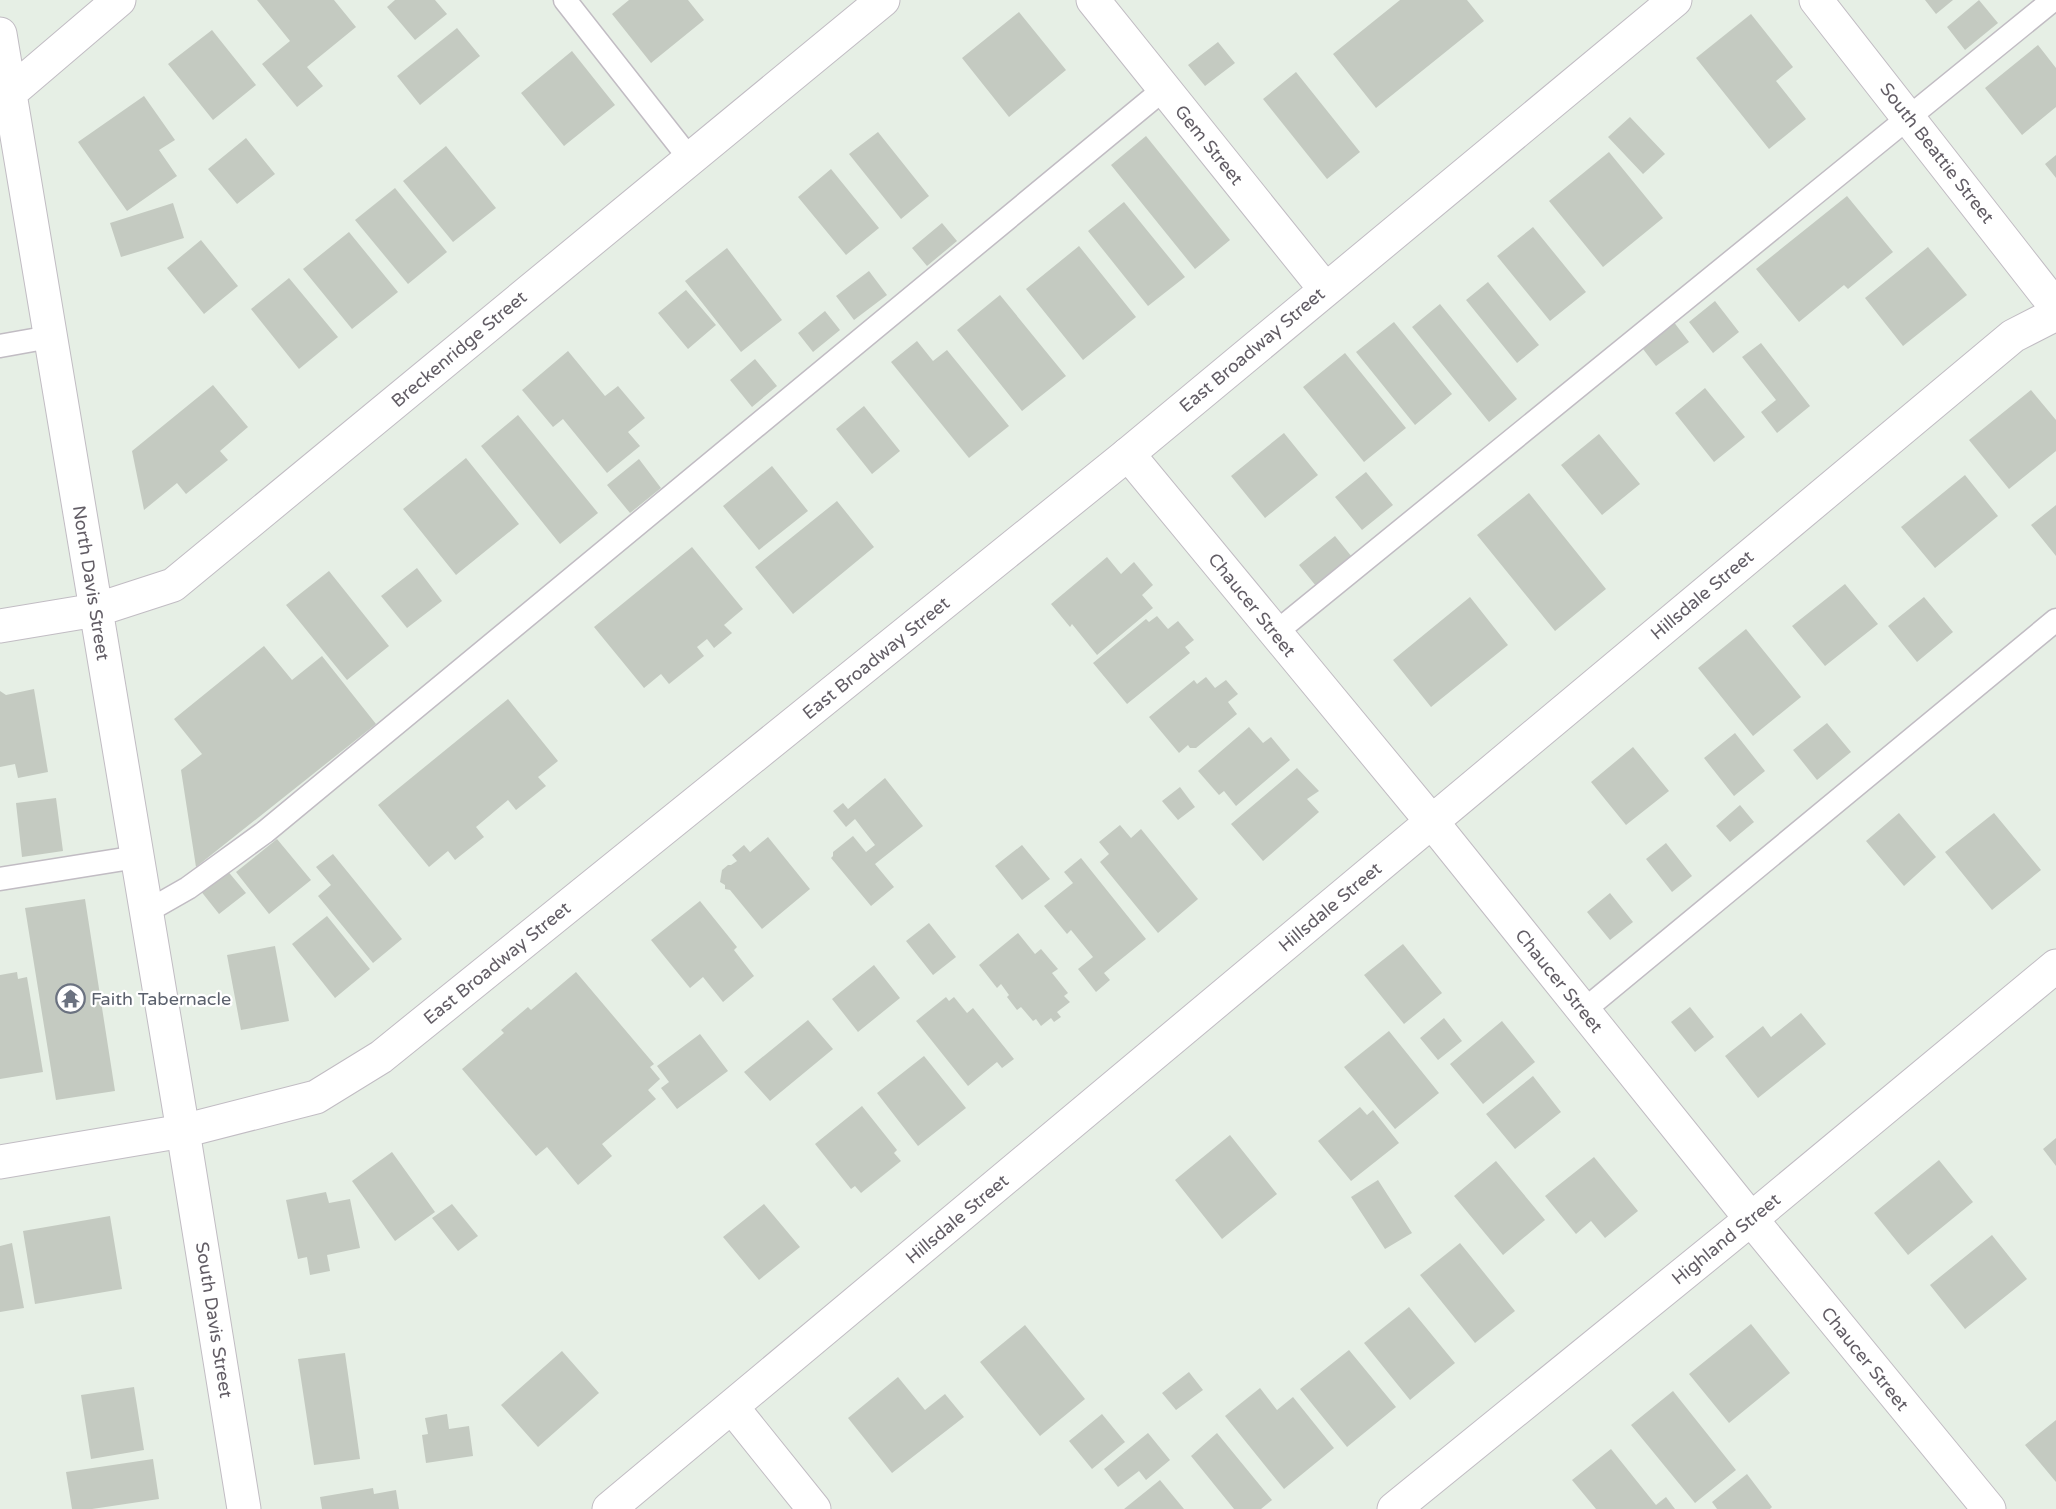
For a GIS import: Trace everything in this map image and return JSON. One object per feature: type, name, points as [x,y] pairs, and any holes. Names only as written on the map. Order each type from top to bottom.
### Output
[{"type":"street","points":[[5,94],[119,0]]},
{"type":"street","name":"Breckenridge Street","points":[[0,626],[96,610],[173,585],[883,0]]},
{"type":"street","name":"Gem Street","points":[[1093,0],[1325,290]]},
{"type":"street","name":"East Broadway Street","points":[[0,1162],[183,1131],[316,1097],[381,1057],[1128,454],[1675,0]]},
{"type":"street","name":"South Beattie Street","points":[[1816,0],[1909,116],[2056,307]]},
{"type":"street","name":"North Davis Street","points":[[0,34],[5,94],[50,337],[183,1131]]},
{"type":"street","name":"Hillsdale Street","points":[[609,1509],[2013,336],[2056,314]]},
{"type":"street","name":"Chaucer Street","points":[[1128,454],[1432,822],[1751,1219],[1989,1509]]},
{"type":"street","name":"Highland Street","points":[[1394,1509],[1751,1219],[2056,966]]},
{"type":"street","name":"South Davis Street","points":[[183,1131],[244,1509]]},
{"type":"street","points":[[732,1407],[814,1509]]},
{"type":"lane","points":[[565,0],[690,159]]},
{"type":"lane","points":[[1275,633],[2052,0]]},
{"type":"lane","points":[[146,912],[188,888],[265,832],[1164,89]]},
{"type":"lane","points":[[0,346],[50,337]]},
{"type":"lane","points":[[1583,1011],[2056,620]]},
{"type":"lane","points":[[0,879],[137,857]]},
{"type":"building","points":[[257,0],[334,0],[356,27],[307,67],[323,86],[297,107],[262,64],[290,41]]},
{"type":"building","points":[[395,0],[435,0],[447,14],[415,40],[387,7]]},
{"type":"building","points":[[629,0],[688,0],[704,20],[651,63],[612,14]]},
{"type":"building","points":[[1400,0],[1467,0],[1484,21],[1376,108],[1333,54]]},
{"type":"building","points":[[1925,0],[1953,0],[1936,14]]},
{"type":"building","points":[[1979,0],[1998,23],[1965,50],[1947,27]]},
{"type":"building","points":[[1019,12],[1066,70],[1009,117],[962,58]]},
{"type":"building","points":[[1751,14],[1793,67],[1776,81],[1806,119],[1769,149],[1696,58]]},
{"type":"building","points":[[457,28],[480,56],[420,105],[397,76]]},
{"type":"building","points":[[212,30],[256,85],[213,120],[168,64]]},
{"type":"building","points":[[1218,42],[1235,63],[1205,86],[1188,65]]},
{"type":"building","points":[[2038,45],[2056,68],[2056,107],[2022,135],[1985,88]]},
{"type":"building","points":[[572,51],[615,105],[564,146],[521,93]]},
{"type":"building","points":[[1296,72],[1360,152],[1327,179],[1263,99]]},
{"type":"building","points":[[144,96],[175,140],[159,150],[177,176],[127,211],[78,142]]},
{"type":"building","points":[[1630,117],[1665,154],[1643,174],[1608,137]]},
{"type":"building","points":[[878,132],[929,196],[901,219],[849,154]]},
{"type":"building","points":[[1146,136],[1230,240],[1195,269],[1111,165]]},
{"type":"building","points":[[246,138],[275,174],[237,204],[208,169]]},
{"type":"building","points":[[446,146],[496,208],[453,242],[403,181]]},
{"type":"building","points":[[1609,152],[1663,218],[1603,267],[1549,201]]},
{"type":"building","points":[[2056,155],[2056,178],[2045,164]]},
{"type":"building","points":[[831,169],[879,228],[846,255],[798,197]]},
{"type":"building","points":[[395,188],[447,252],[408,284],[355,220]]},
{"type":"building","points":[[1847,196],[1893,252],[1848,289],[1844,285],[1799,322],[1756,269]]},
{"type":"building","points":[[1124,202],[1185,277],[1148,306],[1088,231]]},
{"type":"building","points":[[173,203],[184,238],[121,257],[110,223]]},
{"type":"building","points":[[942,223],[957,241],[927,266],[912,248]]},
{"type":"building","points":[[1533,227],[1586,292],[1550,321],[1497,256]]},
{"type":"building","points":[[349,232],[398,292],[352,329],[303,269]]},
{"type":"building","points":[[201,240],[238,286],[204,314],[167,268]]},
{"type":"building","points":[[1079,246],[1136,317],[1083,360],[1026,289]]},
{"type":"building","points":[[1928,247],[1967,295],[1903,346],[1865,298]]},
{"type":"building","points":[[727,248],[782,320],[741,352],[685,281]]},
{"type":"building","points":[[869,271],[887,295],[854,320],[836,296]]},
{"type":"building","points":[[289,278],[338,337],[299,369],[251,309]]},
{"type":"building","points":[[1488,282],[1539,345],[1517,363],[1466,300]]},
{"type":"building","points":[[686,290],[716,325],[688,349],[658,313]]},
{"type":"building","points":[[1000,295],[1066,376],[1022,411],[957,330]]},
{"type":"building","points":[[1715,301],[1739,332],[1713,353],[1689,322]]},
{"type":"building","points":[[1440,304],[1517,399],[1489,422],[1412,327]]},
{"type":"building","points":[[825,311],[840,330],[813,352],[798,333]]},
{"type":"building","points":[[1673,321],[1689,342],[1656,366],[1640,345]]},
{"type":"building","points":[[1394,322],[1452,394],[1415,425],[1356,352]]},
{"type":"building","points":[[917,341],[933,361],[947,350],[1009,426],[969,458],[891,362]]},
{"type":"building","points":[[1761,343],[1810,406],[1777,433],[1761,412],[1776,400],[1742,357]]},
{"type":"building","points":[[568,351],[605,396],[618,386],[645,418],[628,432],[640,446],[607,473],[563,419],[553,427],[522,390]]},
{"type":"building","points":[[1345,353],[1406,428],[1364,462],[1303,387]]},
{"type":"building","points":[[755,359],[777,386],[752,407],[730,380]]},
{"type":"building","points":[[213,385],[248,427],[220,451],[228,460],[186,494],[177,483],[144,510],[132,451]]},
{"type":"building","points":[[1705,388],[1745,437],[1714,462],[1675,413]]},
{"type":"building","points":[[2031,390],[2056,420],[2056,451],[2009,489],[1969,440]]},
{"type":"building","points":[[864,406],[900,451],[872,474],[836,429]]},
{"type":"building","points":[[518,415],[598,513],[560,544],[481,446]]},
{"type":"building","points":[[1284,433],[1318,475],[1265,518],[1231,476]]},
{"type":"building","points":[[1599,434],[1640,484],[1602,515],[1561,465]]},
{"type":"building","points":[[466,458],[519,524],[456,575],[403,509]]},
{"type":"building","points":[[639,459],[661,488],[630,513],[607,485]]},
{"type":"building","points":[[772,466],[808,511],[759,550],[723,506]]},
{"type":"building","points":[[1366,472],[1393,505],[1362,530],[1335,497]]},
{"type":"building","points":[[1965,475],[1998,516],[1935,568],[1901,527]]},
{"type":"building","points":[[1529,493],[1606,589],[1555,631],[1477,535]]},
{"type":"building","points":[[837,501],[874,547],[793,614],[755,567]]},
{"type":"building","points":[[2056,505],[2056,556],[2031,525]]},
{"type":"building","points":[[1335,536],[1352,557],[1316,586],[1299,565]]},
{"type":"building","points":[[692,547],[743,609],[724,625],[732,633],[714,648],[707,639],[697,647],[704,656],[669,684],[661,674],[644,688],[594,627]]},
{"type":"building","points":[[1107,557],[1121,574],[1134,562],[1153,585],[1142,595],[1153,608],[1097,655],[1072,624],[1070,627],[1051,604]]},
{"type":"building","points":[[417,568],[442,601],[407,628],[381,596]]},
{"type":"building","points":[[329,571],[389,646],[347,680],[286,605]]},
{"type":"building","points":[[1845,584],[1878,624],[1825,666],[1792,626]]},
{"type":"building","points":[[1470,597],[1508,645],[1431,707],[1393,660]]},
{"type":"building","points":[[1924,597],[1953,632],[1917,662],[1888,626]]},
{"type":"building","points":[[1157,616],[1168,629],[1178,621],[1194,640],[1185,647],[1190,653],[1127,704],[1093,663],[1146,619],[1149,622]]},
{"type":"building","points":[[1746,629],[1801,697],[1753,736],[1698,668]]},
{"type":"building","points":[[264,646],[292,680],[322,656],[376,724],[196,867],[181,770],[202,754],[174,719]]},
{"type":"building","points":[[1206,677],[1215,688],[1226,680],[1238,694],[1228,702],[1237,714],[1196,748],[1190,748],[1188,745],[1179,753],[1149,717],[1194,680],[1197,684]]},
{"type":"building","points":[[34,689],[48,772],[18,778],[15,764],[0,767],[0,691],[6,695]]},
{"type":"building","points":[[508,699],[558,761],[538,777],[546,786],[516,810],[508,800],[476,827],[484,837],[455,860],[448,851],[429,867],[378,805]]},
{"type":"building","points":[[1827,723],[1851,752],[1817,780],[1793,750]]},
{"type":"building","points":[[1249,727],[1263,743],[1271,737],[1290,760],[1236,806],[1224,791],[1219,795],[1198,771]]},
{"type":"building","points":[[1735,733],[1765,771],[1734,796],[1704,758]]},
{"type":"building","points":[[1633,747],[1669,791],[1626,825],[1591,782]]},
{"type":"building","points":[[1297,768],[1319,791],[1307,799],[1319,812],[1263,861],[1231,824]]},
{"type":"building","points":[[885,778],[923,826],[875,864],[894,887],[871,906],[831,858],[833,852],[853,836],[866,852],[875,845],[855,819],[846,827],[833,811],[843,803],[848,809]]},
{"type":"building","points":[[1180,787],[1195,807],[1178,820],[1162,801]]},
{"type":"building","points":[[56,798],[63,851],[22,857],[16,803]]},
{"type":"building","points":[[1740,805],[1754,822],[1730,842],[1716,826]]},
{"type":"building","points":[[1899,813],[1936,857],[1904,886],[1866,841]]},
{"type":"building","points":[[1994,813],[2041,870],[1992,910],[1945,852]]},
{"type":"building","points":[[1120,825],[1131,838],[1141,829],[1198,899],[1158,933],[1100,862],[1109,854],[1099,842]]},
{"type":"building","points":[[768,837],[810,889],[762,929],[730,890],[725,889],[725,885],[720,882],[722,870],[737,861],[732,855],[744,845],[750,852]]},
{"type":"building","points":[[277,839],[311,880],[269,914],[236,872]]},
{"type":"building","points":[[1666,843],[1692,876],[1672,892],[1646,859]]},
{"type":"building","points":[[1022,845],[1050,879],[1022,900],[995,866]]},
{"type":"building","points":[[333,854],[402,939],[373,963],[318,896],[331,885],[316,867]]},
{"type":"building","points":[[1081,858],[1146,939],[1104,973],[1110,980],[1096,992],[1078,969],[1093,957],[1071,930],[1067,934],[1044,906],[1073,883],[1064,872]]},
{"type":"building","points":[[226,869],[246,893],[219,914],[200,890]]},
{"type":"building","points":[[1610,893],[1633,922],[1610,940],[1587,912]]},
{"type":"building","name":"Faith Tabernacle","points":[[85,899],[115,1091],[56,1100],[25,908]]},
{"type":"building","points":[[700,901],[737,947],[734,950],[754,976],[723,1002],[703,977],[690,988],[651,940]]},
{"type":"building","points":[[327,916],[370,969],[335,998],[292,944]]},
{"type":"building","points":[[929,923],[956,957],[933,975],[906,941]]},
{"type":"building","points":[[1018,933],[1035,954],[1041,949],[1058,969],[1052,973],[1068,993],[1064,996],[1070,1002],[1057,1012],[1061,1017],[1054,1022],[1051,1018],[1041,1026],[1036,1019],[1033,1021],[1021,1007],[1017,1010],[1001,984],[997,988],[979,965]]},
{"type":"building","points":[[1403,944],[1442,993],[1404,1024],[1364,975]]},
{"type":"building","points":[[275,946],[289,1021],[241,1030],[227,955]]},
{"type":"building","points":[[874,965],[900,998],[858,1032],[832,999]]},
{"type":"building","points":[[17,972],[18,979],[27,977],[43,1072],[0,1079],[0,975]]},
{"type":"building","points":[[576,972],[654,1064],[650,1067],[660,1079],[648,1090],[656,1099],[602,1144],[612,1156],[578,1185],[547,1147],[536,1156],[462,1069],[504,1033],[501,1030],[528,1007],[531,1010]]},
{"type":"building","points":[[946,997],[949,1001],[954,997],[967,1013],[973,1008],[1014,1059],[1002,1068],[997,1062],[968,1086],[916,1021]]},
{"type":"building","points":[[1690,1007],[1714,1037],[1695,1052],[1671,1022]]},
{"type":"building","points":[[1801,1013],[1826,1044],[1758,1098],[1725,1056],[1763,1026],[1771,1037]]},
{"type":"building","points":[[1444,1018],[1462,1041],[1438,1060],[1420,1038]]},
{"type":"building","points":[[808,1020],[833,1049],[770,1101],[744,1072]]},
{"type":"building","points":[[1502,1021],[1535,1062],[1483,1104],[1450,1064]]},
{"type":"building","points":[[1389,1031],[1439,1093],[1395,1129],[1344,1067]]},
{"type":"building","points":[[700,1034],[728,1071],[677,1109],[661,1088],[669,1082],[657,1066]]},
{"type":"building","points":[[924,1056],[966,1108],[918,1146],[877,1093]]},
{"type":"building","points":[[1533,1076],[1561,1112],[1515,1149],[1486,1114]]},
{"type":"building","points":[[862,1106],[897,1150],[894,1153],[901,1161],[861,1193],[855,1186],[851,1189],[815,1144]]},
{"type":"building","points":[[1360,1107],[1367,1115],[1373,1110],[1399,1143],[1351,1181],[1318,1141]]},
{"type":"building","points":[[1230,1135],[1277,1194],[1222,1239],[1175,1180]]},
{"type":"building","points":[[2056,1138],[2056,1166],[2043,1149]]},
{"type":"building","points":[[392,1152],[435,1212],[395,1241],[352,1181]]},
{"type":"building","points":[[1594,1157],[1638,1211],[1605,1238],[1591,1221],[1576,1234],[1545,1196]]},
{"type":"building","points":[[1939,1160],[1973,1202],[1908,1255],[1874,1213]]},
{"type":"building","points":[[1496,1161],[1545,1220],[1503,1255],[1454,1196]]},
{"type":"building","points":[[1378,1180],[1412,1233],[1385,1249],[1351,1197]]},
{"type":"building","points":[[326,1192],[329,1203],[350,1199],[360,1248],[327,1255],[330,1271],[310,1275],[307,1257],[298,1259],[286,1200]]},
{"type":"building","points":[[452,1204],[478,1236],[458,1251],[432,1218]]},
{"type":"building","points":[[764,1204],[800,1247],[759,1280],[723,1237]]},
{"type":"building","points":[[110,1216],[122,1289],[35,1304],[23,1231]]},
{"type":"building","points":[[1992,1235],[2027,1279],[1965,1329],[1930,1285]]},
{"type":"building","points":[[12,1243],[24,1308],[0,1312],[0,1246]]},
{"type":"building","points":[[1460,1243],[1515,1311],[1475,1343],[1420,1275]]},
{"type":"building","points":[[1409,1307],[1455,1363],[1410,1400],[1364,1343]]},
{"type":"building","points":[[1751,1324],[1790,1373],[1729,1423],[1689,1374]]},
{"type":"building","points":[[1025,1325],[1085,1399],[1040,1436],[980,1362]]},
{"type":"building","points":[[1349,1350],[1396,1407],[1347,1447],[1300,1389]]},
{"type":"building","points":[[562,1351],[599,1393],[538,1447],[501,1405]]},
{"type":"building","points":[[345,1353],[360,1459],[314,1465],[298,1359]]},
{"type":"building","points":[[1189,1372],[1203,1390],[1176,1410],[1162,1393]]},
{"type":"building","points":[[898,1377],[925,1410],[945,1394],[964,1417],[892,1473],[848,1418]]},
{"type":"building","points":[[134,1387],[144,1450],[91,1459],[81,1395]]},
{"type":"building","points":[[1260,1388],[1277,1410],[1293,1397],[1334,1448],[1284,1489],[1225,1416]]},
{"type":"building","points":[[1673,1391],[1736,1470],[1695,1503],[1631,1425]]},
{"type":"building","points":[[447,1414],[449,1429],[469,1426],[473,1456],[426,1463],[422,1435],[428,1434],[425,1418]]},
{"type":"building","points":[[1102,1414],[1125,1442],[1092,1469],[1069,1441]]},
{"type":"building","points":[[2056,1420],[2056,1482],[2025,1445]]},
{"type":"building","points":[[1148,1433],[1170,1460],[1146,1480],[1139,1471],[1118,1487],[1104,1469]]},
{"type":"building","points":[[1217,1433],[1272,1500],[1261,1509],[1234,1509],[1191,1456]]},
{"type":"building","points":[[1611,1449],[1656,1505],[1666,1497],[1675,1509],[1596,1509],[1572,1480]]},
{"type":"building","points":[[153,1459],[159,1499],[92,1509],[72,1509],[66,1472]]},
{"type":"building","points":[[1747,1474],[1772,1507],[1770,1509],[1717,1509],[1712,1502]]},
{"type":"building","points":[[1160,1480],[1184,1509],[1124,1509]]},
{"type":"building","points":[[373,1488],[374,1494],[396,1490],[399,1509],[322,1509],[320,1497]]},
{"type":"place","name":"Faith Tabernacle","points":[[70,999]]}]
